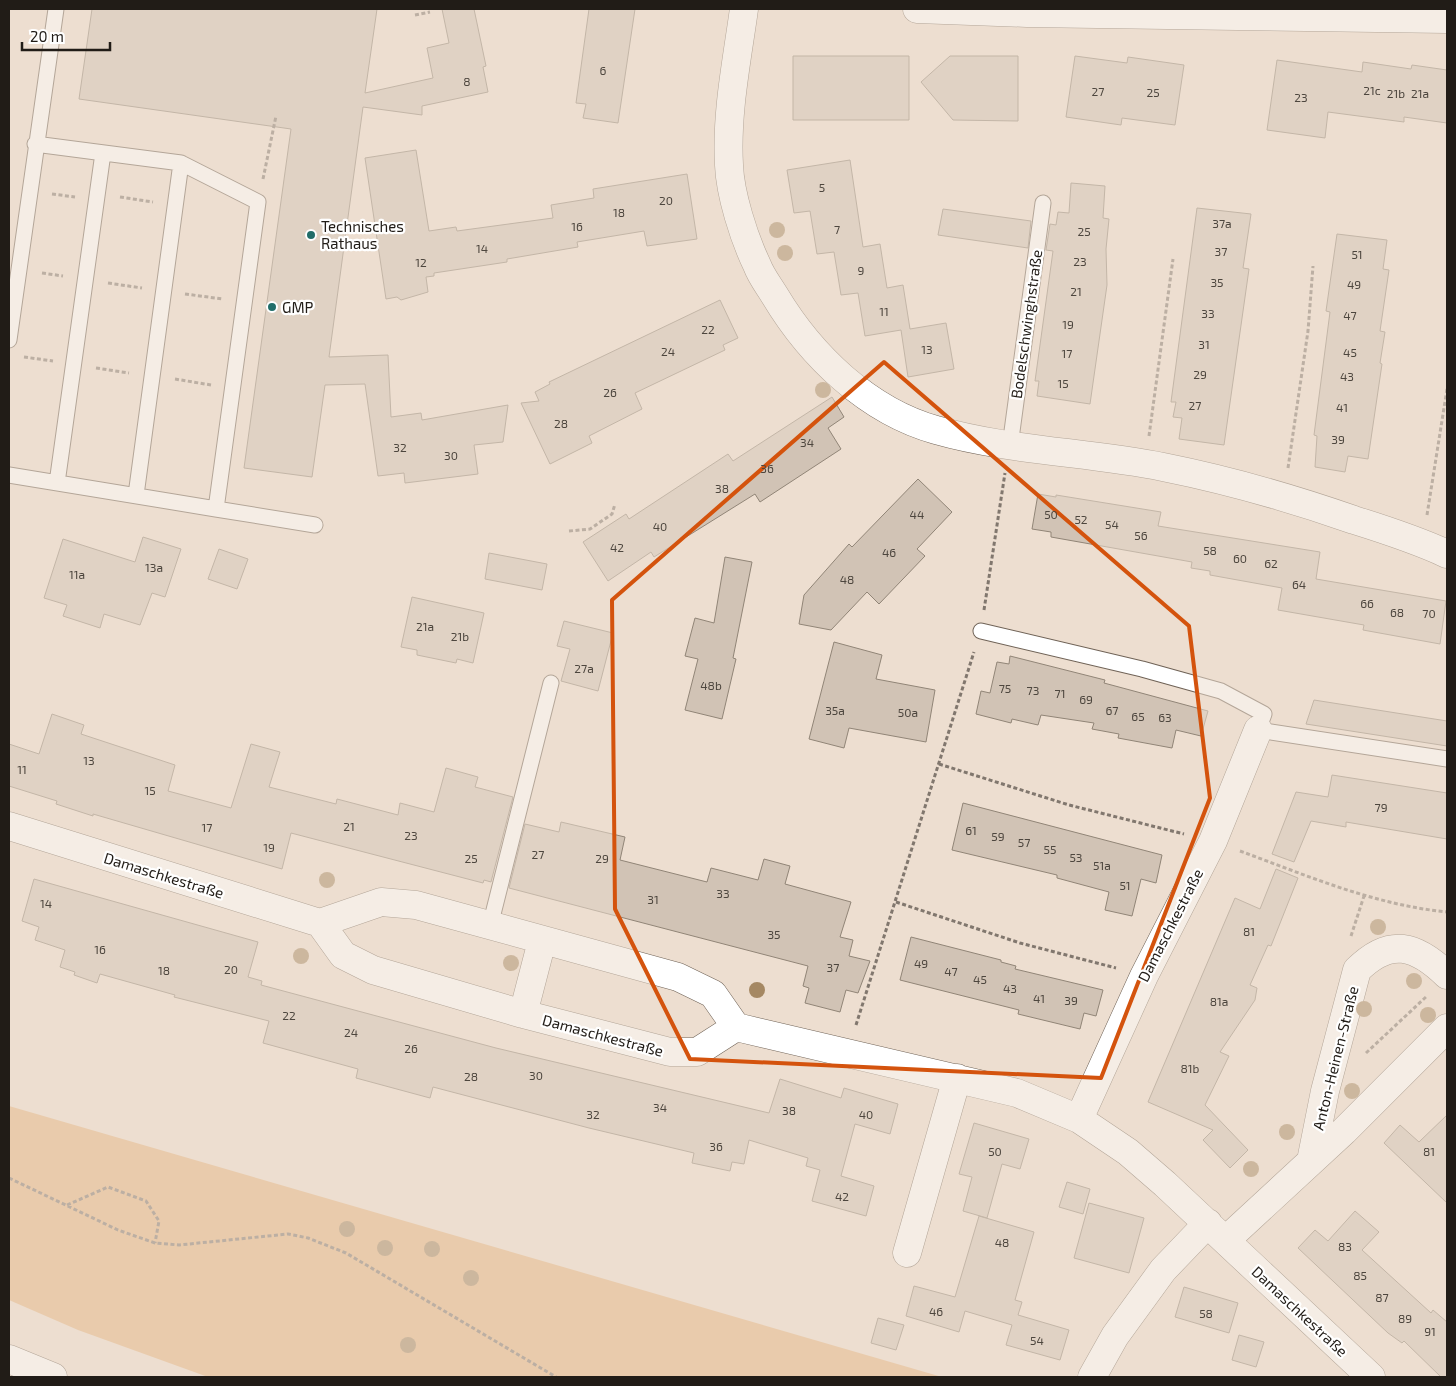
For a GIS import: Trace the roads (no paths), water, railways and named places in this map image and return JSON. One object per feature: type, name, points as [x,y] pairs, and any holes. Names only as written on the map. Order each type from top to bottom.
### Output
[{"type":"street","points":[[744,9],[728,127],[729,167],[739,213],[757,266],[788,318],[818,354],[852,386],[899,416],[935,430],[1010,446],[1145,464],[1211,477],[1284,496],[1423,543],[1447,554]]},
{"type":"street","points":[[916,9],[1013,13],[1447,19]]},
{"type":"street","name":"Damaschkestraße","points":[[1079,1119],[1144,976],[1213,841],[1258,730]]},
{"type":"street","name":"Damaschkestraße","points":[[9,826],[320,923],[343,955],[373,970],[523,1014],[670,1052],[698,1052],[736,1027],[957,1078],[1017,1094],[1079,1119],[1128,1152],[1217,1232],[1371,1377]]},
{"type":"street","points":[[320,923],[381,902],[416,905],[678,977],[713,994],[736,1027]]},
{"type":"street","name":"Damaschkestraße","points":[[523,1014],[542,941]]},
{"type":"street","name":"Anton-Heinen-Straße","points":[[1310,1161],[1325,1091],[1357,970],[1369,958],[1386,950],[1405,949],[1430,958],[1439,984]]},
{"type":"street","name":"Anton-Heinen-Straße","points":[[1217,1232],[1310,1161],[1447,1028]]},
{"type":"street","points":[[907,1253],[957,1078]]},
{"type":"street","points":[[1092,1377],[1115,1336],[1157,1277],[1217,1232]]},
{"type":"street","points":[[9,1359],[53,1377]]},
{"type":"lane","points":[[9,340],[35,144],[56,9]]},
{"type":"lane","points":[[35,144],[181,163],[258,202],[216,509]]},
{"type":"lane","points":[[57,483],[103,153]]},
{"type":"lane","points":[[136,495],[181,163]]},
{"type":"lane","name":"Bodelschwinghstraße","points":[[1010,446],[1042,203]]},
{"type":"lane","points":[[9,475],[315,525]]},
{"type":"lane","points":[[981,631],[1142,669],[1221,691],[1264,714],[1258,730],[1447,759]]},
{"type":"lane","points":[[490,926],[551,683]]},
{"type":"place","name":"Technisches Rathaus","points":[[311,235]]},
{"type":"place","name":"GMP","points":[[272,307]]}]
